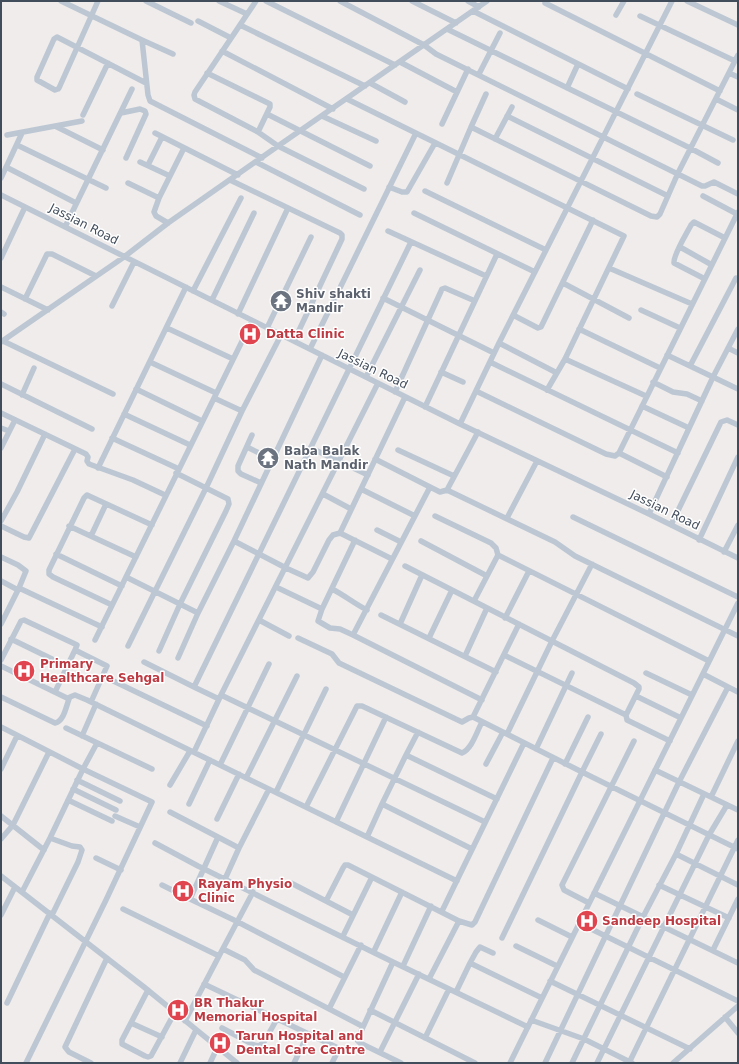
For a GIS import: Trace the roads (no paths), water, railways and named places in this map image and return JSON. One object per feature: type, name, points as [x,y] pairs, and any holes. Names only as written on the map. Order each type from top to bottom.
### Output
[{"type":"street","points":[[61,1],[173,54]]},
{"type":"street","points":[[98,1],[91,15],[77,47],[58,89],[55,90],[38,81],[37,77],[55,38],[59,38],[77,47],[108,63],[146,83]]},
{"type":"street","points":[[146,1],[191,23]]},
{"type":"street","points":[[219,1],[247,14]]},
{"type":"street","points":[[256,1],[195,92],[195,99],[258,132],[278,146],[364,189]]},
{"type":"street","points":[[266,1],[457,92]]},
{"type":"street","points":[[340,1],[424,45],[436,54],[702,186],[714,182],[738,194]]},
{"type":"street","points":[[412,1],[456,23]]},
{"type":"street","points":[[468,1],[479,7]]},
{"type":"street","points":[[4,340],[124,257],[168,223],[487,1]]},
{"type":"street","points":[[616,15],[624,1]]},
{"type":"street","points":[[460,424],[513,315],[672,1]]},
{"type":"street","points":[[686,1],[738,25]]},
{"type":"street","points":[[545,3],[720,91]]},
{"type":"street","points":[[473,11],[628,89]]},
{"type":"street","points":[[640,16],[735,61]]},
{"type":"street","points":[[198,21],[231,38]]},
{"type":"street","points":[[240,25],[405,102]]},
{"type":"street","points":[[447,29],[718,163]]},
{"type":"street","points":[[479,74],[500,33]]},
{"type":"street","points":[[142,40],[146,83],[149,99],[153,103],[262,158]]},
{"type":"street","points":[[222,51],[333,109]]},
{"type":"street","points":[[471,127],[654,217],[658,216],[690,148],[738,55]]},
{"type":"street","points":[[7,135],[55,126],[83,118],[108,63]]},
{"type":"street","points":[[567,88],[578,64]]},
{"type":"street","points":[[442,124],[468,69]]},
{"type":"street","points":[[207,73],[271,106],[258,132]]},
{"type":"street","points":[[729,73],[738,78]]},
{"type":"street","points":[[64,227],[132,90]]},
{"type":"street","points":[[447,183],[486,94]]},
{"type":"street","points":[[637,94],[732,140]]},
{"type":"street","points":[[347,99],[624,236],[565,358],[547,390]]},
{"type":"street","points":[[716,99],[738,110]]},
{"type":"street","points":[[495,139],[512,108]]},
{"type":"street","points":[[121,113],[140,109],[145,111],[146,114],[126,158]]},
{"type":"street","points":[[267,114],[370,166]]},
{"type":"street","points":[[322,116],[376,141]]},
{"type":"street","points":[[507,116],[668,196]]},
{"type":"street","points":[[55,126],[103,150]]},
{"type":"street","points":[[1,178],[22,133]]},
{"type":"street","points":[[155,133],[238,175]]},
{"type":"street","points":[[310,349],[416,133]]},
{"type":"street","points":[[148,165],[162,137]]},
{"type":"street","points":[[389,187],[402,192],[407,192],[435,143]]},
{"type":"street","points":[[17,145],[106,188]]},
{"type":"street","points":[[168,223],[156,216],[154,212],[159,198],[184,148]]},
{"type":"street","points":[[140,162],[170,176]]},
{"type":"street","points":[[256,162],[360,215]]},
{"type":"street","points":[[6,167],[76,203]]},
{"type":"street","points":[[230,180],[340,233],[343,237],[294,342]]},
{"type":"street","points":[[128,183],[159,198]]},
{"type":"street","points":[[425,191],[546,250]]},
{"type":"street","name":"Jassian Road","points":[[1,195],[425,407],[738,558]]},
{"type":"street","points":[[476,391],[606,454],[614,456],[619,453],[737,213],[703,196]]},
{"type":"street","points":[[193,291],[241,198]]},
{"type":"street","points":[[1,258],[25,207]]},
{"type":"street","points":[[238,314],[288,208]]},
{"type":"street","points":[[212,300],[254,213]]},
{"type":"street","points":[[414,213],[535,272]]},
{"type":"street","points":[[513,315],[538,328],[541,327],[593,220]]},
{"type":"street","points":[[705,279],[674,263],[674,259],[691,225],[694,222],[725,238]]},
{"type":"street","points":[[388,231],[486,276]]},
{"type":"street","points":[[267,328],[311,237]]},
{"type":"street","points":[[194,687],[411,242]]},
{"type":"street","points":[[680,247],[712,265]]},
{"type":"street","points":[[25,299],[47,254],[52,254],[96,276]]},
{"type":"street","points":[[425,407],[497,254]]},
{"type":"street","points":[[112,306],[134,262]]},
{"type":"street","points":[[609,268],[692,304]]},
{"type":"street","points":[[366,377],[420,270]]},
{"type":"street","points":[[690,366],[736,278]]},
{"type":"street","points":[[563,283],[629,318]]},
{"type":"street","points":[[1,287],[48,310]]},
{"type":"street","points":[[98,468],[186,287]]},
{"type":"street","points":[[396,392],[443,288],[450,289],[475,301]]},
{"type":"street","points":[[383,298],[459,334],[494,353]]},
{"type":"street","points":[[641,310],[680,328]]},
{"type":"street","points":[[95,640],[252,320]]},
{"type":"street","points":[[167,328],[233,359]]},
{"type":"street","points":[[579,329],[660,368]]},
{"type":"street","points":[[649,514],[713,377],[738,329]]},
{"type":"street","points":[[1,334],[4,340],[113,394]]},
{"type":"street","points":[[128,646],[206,488],[242,411],[282,335]]},
{"type":"street","points":[[499,343],[557,373]]},
{"type":"street","points":[[728,348],[738,353]]},
{"type":"street","points":[[178,658],[198,613],[234,541],[322,355]]},
{"type":"street","points":[[666,355],[738,389]]},
{"type":"street","points":[[565,358],[646,396]]},
{"type":"street","points":[[150,362],[215,395],[242,411]]},
{"type":"street","points":[[490,362],[678,453]]},
{"type":"street","points":[[22,395],[34,368]]},
{"type":"street","points":[[441,372],[463,382]]},
{"type":"street","points":[[653,382],[673,392],[687,394],[702,401]]},
{"type":"street","points":[[170,785],[207,726],[220,697],[378,383]]},
{"type":"street","points":[[1,384],[92,429]]},
{"type":"street","points":[[136,390],[202,421]]},
{"type":"street","points":[[340,533],[405,397]]},
{"type":"street","points":[[642,406],[689,428]]},
{"type":"street","points":[[1,413],[86,454],[88,457],[88,463],[133,480],[165,495]]},
{"type":"street","points":[[124,414],[190,445]]},
{"type":"street","points":[[1,448],[15,420]]},
{"type":"street","points":[[671,525],[721,422],[726,420],[738,425]]},
{"type":"street","points":[[1,428],[9,431]]},
{"type":"street","points":[[447,490],[478,432]]},
{"type":"street","points":[[1,521],[45,434]]},
{"type":"street","points":[[252,435],[238,466],[238,471],[241,474],[261,483]]},
{"type":"street","points":[[112,438],[228,499],[229,504],[180,604],[159,651]]},
{"type":"street","points":[[247,447],[272,460]]},
{"type":"street","points":[[311,448],[368,475]]},
{"type":"street","points":[[1,526],[29,538],[75,449]]},
{"type":"street","points":[[398,450],[454,476]]},
{"type":"street","points":[[619,453],[667,477]]},
{"type":"street","points":[[699,540],[738,457]]},
{"type":"street","points":[[375,459],[440,492],[447,490],[507,518],[555,542],[570,553],[738,636]]},
{"type":"street","points":[[507,518],[537,461]]},
{"type":"street","points":[[353,635],[430,487]]},
{"type":"street","points":[[361,489],[415,516]]},
{"type":"street","points":[[323,494],[351,509]]},
{"type":"street","points":[[112,605],[49,574],[49,570],[69,526],[87,495],[152,525]]},
{"type":"street","points":[[91,536],[106,504]]},
{"type":"street","points":[[435,516],[491,543],[496,548],[498,555],[474,601]]},
{"type":"street","points":[[573,517],[738,597]]},
{"type":"street","points":[[724,552],[738,525]]},
{"type":"street","points":[[69,526],[136,557]]},
{"type":"street","points":[[377,530],[401,542]]},
{"type":"street","points":[[234,541],[306,577],[310,577],[329,540],[333,535],[340,533],[392,559]]},
{"type":"street","points":[[355,540],[318,618],[319,622],[330,628],[340,629],[353,635],[482,700]]},
{"type":"street","points":[[421,541],[487,576]]},
{"type":"street","points":[[56,554],[122,586]]},
{"type":"street","points":[[498,555],[709,661]]},
{"type":"street","points":[[1,557],[25,570],[26,573],[1,624]]},
{"type":"street","points":[[486,764],[505,733],[592,564]]},
{"type":"street","points":[[405,566],[634,682],[639,687],[626,715]]},
{"type":"street","points":[[505,618],[529,571]]},
{"type":"street","points":[[400,624],[422,575]]},
{"type":"street","points":[[126,577],[198,613]]},
{"type":"street","points":[[1,581],[102,627]]},
{"type":"street","points":[[276,587],[322,609]]},
{"type":"street","points":[[332,589],[344,595],[358,606],[367,610]]},
{"type":"street","points":[[429,638],[452,590]]},
{"type":"street","points":[[510,1063],[738,603]]},
{"type":"street","points":[[464,656],[487,608]]},
{"type":"street","points":[[381,615],[496,672]]},
{"type":"street","points":[[1,660],[21,621],[26,620],[77,645],[76,650],[55,692]]},
{"type":"street","points":[[259,620],[289,636]]},
{"type":"street","points":[[474,717],[519,624]]},
{"type":"street","points":[[298,638],[332,654],[339,663],[462,722],[474,717],[565,764],[736,848]]},
{"type":"street","points":[[11,639],[52,659]]},
{"type":"street","points":[[76,650],[106,665],[107,667],[82,736]]},
{"type":"street","points":[[504,655],[626,715],[629,722],[670,741]]},
{"type":"street","points":[[144,662],[194,687],[248,708],[485,822]]},
{"type":"street","points":[[220,765],[269,664]]},
{"type":"street","points":[[1,666],[69,699]]},
{"type":"street","points":[[536,749],[572,673]]},
{"type":"street","points":[[646,673],[692,695]]},
{"type":"street","points":[[703,674],[738,692]]},
{"type":"street","points":[[103,676],[207,726]]},
{"type":"street","points":[[246,778],[297,676]]},
{"type":"street","points":[[545,1063],[664,813],[728,687]]},
{"type":"street","points":[[276,792],[326,689]]},
{"type":"street","points":[[1,697],[55,723],[60,722],[70,697],[75,695],[457,881]]},
{"type":"street","points":[[636,696],[681,718]]},
{"type":"street","points":[[306,807],[357,706],[362,706],[462,753],[469,747],[482,722]]},
{"type":"street","points":[[336,822],[386,717]]},
{"type":"street","points":[[565,764],[588,717]]},
{"type":"street","points":[[1,727],[152,802],[86,942],[26,1063]]},
{"type":"street","points":[[66,728],[152,769]]},
{"type":"street","points":[[367,837],[418,732]]},
{"type":"street","points":[[502,938],[601,734]]},
{"type":"street","points":[[1,769],[17,736]]},
{"type":"street","points":[[589,902],[564,890],[562,885],[610,786],[634,741]]},
{"type":"street","points":[[710,797],[738,741]]},
{"type":"street","points":[[22,892],[97,742]]},
{"type":"street","points":[[442,912],[524,743]]},
{"type":"street","points":[[1,839],[12,825],[49,752]]},
{"type":"street","points":[[406,755],[497,799]]},
{"type":"street","points":[[326,901],[346,865],[459,921],[472,925],[475,922],[554,758]]},
{"type":"street","points":[[189,804],[210,760]]},
{"type":"street","points":[[655,770],[738,810]]},
{"type":"street","points":[[217,819],[239,774]]},
{"type":"street","points":[[77,780],[120,801]]},
{"type":"street","points":[[73,789],[140,828]]},
{"type":"street","points":[[225,879],[269,789]]},
{"type":"street","points":[[572,1063],[643,917],[676,854],[704,794]]},
{"type":"street","points":[[68,800],[112,821]]},
{"type":"street","points":[[382,804],[472,849]]},
{"type":"street","points":[[597,1063],[710,835],[727,805]]},
{"type":"street","points":[[170,812],[239,848]]},
{"type":"street","points":[[1,816],[44,850]]},
{"type":"street","points":[[190,899],[218,837]]},
{"type":"street","points":[[7,1003],[78,862],[82,850],[80,847],[72,846],[50,838]]},
{"type":"street","points":[[531,1020],[584,1039],[630,1063],[674,969],[720,876],[736,848],[738,840]]},
{"type":"street","points":[[155,842],[225,879],[528,1027]]},
{"type":"street","points":[[676,854],[738,885]]},
{"type":"street","points":[[96,858],[120,870]]},
{"type":"street","points":[[1,876],[148,990],[237,1063]]},
{"type":"street","points":[[343,936],[372,877]]},
{"type":"street","points":[[291,884],[353,914]]},
{"type":"street","points":[[660,884],[729,918]]},
{"type":"street","points":[[162,885],[236,921],[344,977]]},
{"type":"street","points":[[1,915],[15,887]]},
{"type":"street","points":[[185,1021],[236,921],[253,892]]},
{"type":"street","points":[[374,951],[402,892]]},
{"type":"street","points":[[594,893],[738,963]]},
{"type":"street","points":[[713,950],[738,899]]},
{"type":"street","points":[[403,966],[431,906]]},
{"type":"street","points":[[123,909],[219,956]]},
{"type":"street","points":[[538,920],[572,937]]},
{"type":"street","points":[[429,979],[459,921]]},
{"type":"street","points":[[579,923],[738,1001]]},
{"type":"street","points":[[329,1008],[361,945]]},
{"type":"street","points":[[516,946],[557,966]]},
{"type":"street","points":[[456,992],[477,949],[480,947],[493,953]]},
{"type":"street","points":[[223,949],[244,960],[254,970],[362,1026]]},
{"type":"street","points":[[91,1063],[69,1052],[65,1047],[107,958]]},
{"type":"street","points":[[393,962],[362,1026],[357,1041],[401,1063]]},
{"type":"street","points":[[470,963],[542,998]]},
{"type":"street","points":[[380,1052],[419,974]]},
{"type":"street","points":[[550,981],[690,1049]]},
{"type":"street","points":[[204,984],[336,1047],[338,1051],[332,1063]]},
{"type":"street","points":[[425,1038],[450,989]]},
{"type":"street","points":[[148,990],[121,1042],[124,1046],[150,1057],[175,1012]]},
{"type":"street","points":[[674,1063],[738,1006]]},
{"type":"street","points":[[370,1010],[475,1063]]},
{"type":"street","points":[[725,1017],[738,1033]]},
{"type":"street","points":[[222,1028],[254,1045],[259,1046],[264,1042],[277,1019]]},
{"type":"street","points":[[131,1023],[162,1037]]},
{"type":"street","points":[[180,1063],[196,1030]]},
{"type":"street","points":[[294,1063],[308,1034]]},
{"type":"street","points":[[210,1063],[217,1048]]},
{"type":"place","name":"Shiv shakti Mandir","points":[[281,301]]},
{"type":"place","name":"Datta Clinic","points":[[250,334]]},
{"type":"place","name":"Baba Balak Nath Mandir","points":[[268,458]]},
{"type":"place","name":"Primary Healthcare Sehgal","points":[[24,671]]},
{"type":"place","name":"Rayam Physio Clinic","points":[[183,891]]},
{"type":"place","name":"Sandeep Hospital","points":[[587,921]]},
{"type":"place","name":"BR Thakur Memorial Hospital","points":[[178,1010]]},
{"type":"place","name":"Tarun Hospital and Dental Care Centre","points":[[220,1043]]}]
